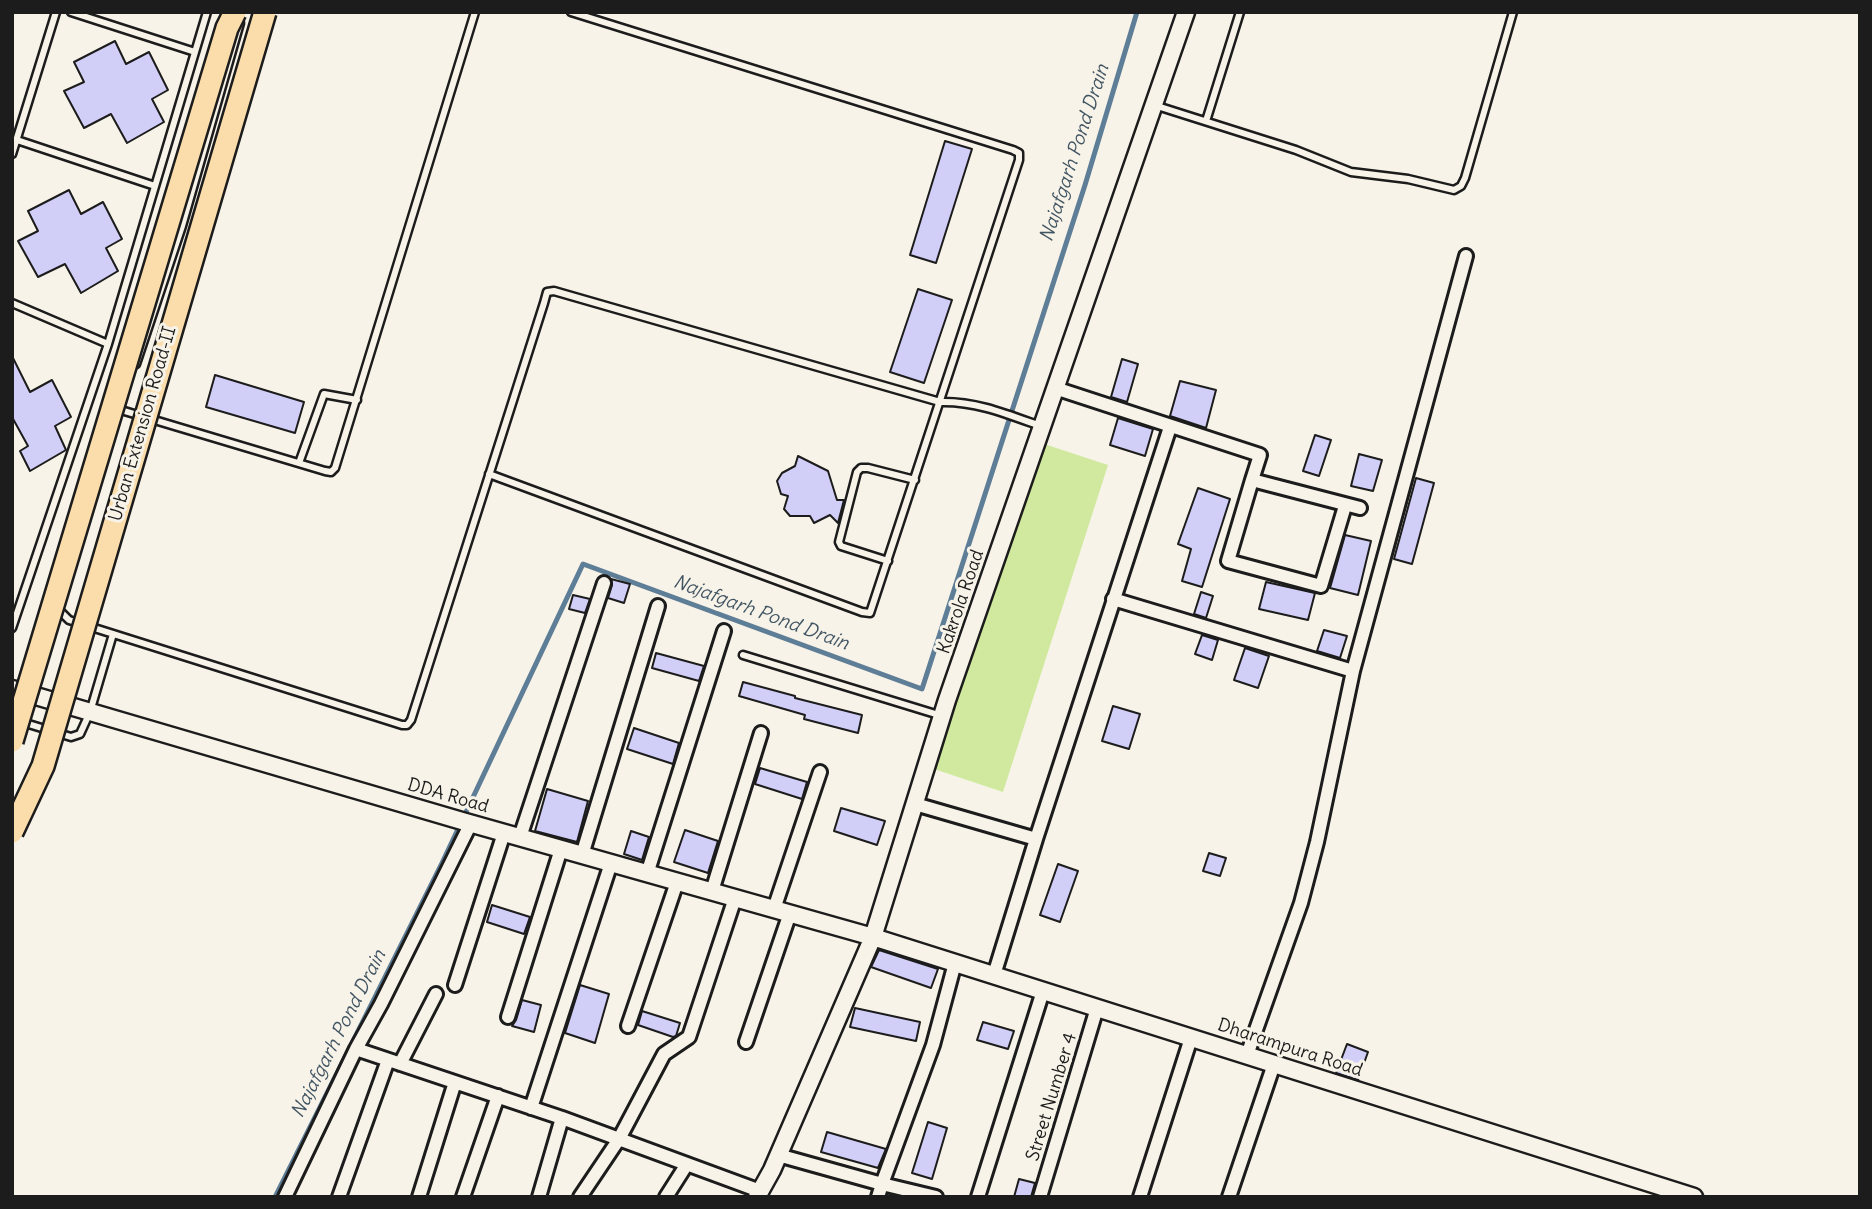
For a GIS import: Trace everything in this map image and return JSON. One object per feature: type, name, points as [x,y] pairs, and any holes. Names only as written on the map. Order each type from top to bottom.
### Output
[{"type":"highway","name":"Urban Extension Road-II","points":[[12,741],[223,41],[235,12]]},
{"type":"highway","name":"Urban Extension Road-II","points":[[12,832],[43,766],[265,12]]},
{"type":"street","name":"Kakrola Road","points":[[759,1194],[873,937],[943,716],[1186,12]]},
{"type":"street","points":[[1247,1055],[1301,904],[1317,842],[1353,671],[1466,256]]},
{"type":"street","points":[[1055,388],[1260,455],[1228,561],[1321,586],[1345,506]]},
{"type":"street","points":[[994,975],[1170,427]]},
{"type":"street","points":[[1252,480],[1360,508]]},
{"type":"street","points":[[455,985],[604,583]]},
{"type":"street","points":[[1113,599],[1353,671]]},
{"type":"street","points":[[583,855],[658,606]]},
{"type":"street","points":[[647,874],[724,631]]},
{"type":"street","name":"DDA Road","points":[[12,689],[462,821],[873,937]]},
{"type":"street","points":[[712,891],[761,733]]},
{"type":"street","points":[[746,1042],[820,772]]},
{"type":"street","points":[[915,804],[1036,839]]},
{"type":"street","points":[[285,1197],[356,1049],[381,1004],[462,821]]},
{"type":"street","points":[[508,1017],[561,849]]},
{"type":"street","points":[[531,1108],[611,863]]},
{"type":"street","points":[[628,1026],[677,882]]},
{"type":"street","points":[[580,1197],[619,1139],[664,1054],[689,1037],[735,898]]},
{"type":"street","name":"Dharampura Road","points":[[873,937],[1694,1197]]},
{"type":"street","points":[[878,1197],[933,1045],[955,963]]},
{"type":"street","points":[[978,1197],[1043,991]]},
{"type":"street","points":[[339,1197],[394,1062],[436,994]]},
{"type":"street","name":"Street Number 4","points":[[1040,1197],[1097,1008]]},
{"type":"street","points":[[1140,1197],[1191,1038]]},
{"type":"street","points":[[356,1049],[562,1118],[759,1194]]},
{"type":"street","points":[[1229,1197],[1274,1064]]},
{"type":"street","points":[[419,1197],[455,1082]]},
{"type":"street","points":[[463,1197],[498,1096]]},
{"type":"street","points":[[539,1197],[562,1118]]},
{"type":"street","points":[[778,1155],[936,1197]]},
{"type":"street","points":[[666,1197],[687,1164]]},
{"type":"lane","points":[[12,154],[56,12]]},
{"type":"lane","points":[[71,12],[195,52]]},
{"type":"lane","points":[[12,628],[108,344],[207,12]]},
{"type":"lane","points":[[134,370],[182,226],[243,12]]},
{"type":"lane","points":[[121,410],[331,472],[335,468],[475,12]]},
{"type":"lane","points":[[489,474],[870,613],[1015,173],[1019,153],[571,12]]},
{"type":"lane","points":[[1206,121],[1240,12]]},
{"type":"lane","points":[[1154,105],[1296,150],[1351,172],[1408,179],[1454,190],[1461,186],[1465,178],[1513,12]]},
{"type":"lane","points":[[17,140],[155,186]]},
{"type":"lane","points":[[113,436],[57,607],[61,615],[69,620],[402,725],[411,720],[547,292],[554,290],[940,402],[992,408],[1042,426]]},
{"type":"lane","points":[[12,303],[108,344]]},
{"type":"lane","points":[[299,463],[324,394],[356,400]]},
{"type":"lane","points":[[117,423],[126,397]]},
{"type":"lane","points":[[888,561],[841,546],[839,542],[858,472],[861,468],[868,468],[915,480]]},
{"type":"lane","points":[[12,719],[71,737],[80,734],[90,712],[113,634]]},
{"type":"lane","points":[[743,655],[943,716]]},
{"type":"green space","points":[[1044,444],[1108,465],[1003,792],[931,768]]},
{"type":"building","points":[[115,41],[126,64],[149,52],[168,90],[152,99],[164,122],[127,143],[111,114],[84,128],[64,91],[84,82],[74,62]]},
{"type":"building","points":[[945,141],[972,149],[936,263],[910,255]]},
{"type":"building","points":[[69,190],[81,214],[103,202],[122,239],[106,248],[118,271],[81,293],[65,264],[38,277],[18,241],[38,231],[28,211]]},
{"type":"building","points":[[918,289],[952,300],[924,383],[890,372]]},
{"type":"building","points":[[12,356],[30,392],[52,380],[71,417],[55,426],[66,450],[30,471],[20,451],[28,446],[12,417]]},
{"type":"building","points":[[1122,359],[1138,364],[1127,402],[1111,397]]},
{"type":"building","points":[[215,375],[304,402],[295,433],[206,407]]},
{"type":"building","points":[[1180,381],[1216,390],[1206,428],[1170,416]]},
{"type":"building","points":[[1118,418],[1153,429],[1145,456],[1110,445]]},
{"type":"building","points":[[1315,435],[1331,440],[1319,476],[1303,471]]},
{"type":"building","points":[[1359,454],[1382,460],[1373,491],[1351,486]]},
{"type":"building","points":[[798,456],[828,471],[837,500],[844,500],[838,523],[830,515],[814,523],[810,516],[790,516],[784,509],[788,496],[781,494],[777,481],[782,473],[795,466]]},
{"type":"building","points":[[1416,478],[1434,483],[1412,564],[1394,559]]},
{"type":"building","points":[[1198,488],[1230,499],[1202,587],[1182,581],[1191,549],[1178,544]]},
{"type":"building","points":[[1345,535],[1371,541],[1358,595],[1330,588]]},
{"type":"building","points":[[611,579],[630,584],[624,603],[608,598]]},
{"type":"building","points":[[1266,582],[1315,593],[1308,620],[1259,609]]},
{"type":"building","points":[[1201,592],[1213,596],[1206,618],[1194,614]]},
{"type":"building","points":[[573,595],[590,599],[585,613],[569,609]]},
{"type":"building","points":[[1324,630],[1347,636],[1340,658],[1317,651]]},
{"type":"building","points":[[1202,635],[1218,640],[1212,660],[1195,654]]},
{"type":"building","points":[[1245,648],[1269,656],[1258,688],[1234,680]]},
{"type":"building","points":[[656,653],[704,666],[699,681],[652,668]]},
{"type":"building","points":[[743,682],[862,715],[858,733],[804,719],[805,715],[739,696]]},
{"type":"building","points":[[1113,706],[1140,714],[1129,749],[1102,741]]},
{"type":"building","points":[[634,728],[679,743],[673,764],[627,749]]},
{"type":"building","points":[[760,768],[807,782],[802,799],[755,784]]},
{"type":"building","points":[[547,789],[588,801],[577,842],[535,831]]},
{"type":"building","points":[[841,808],[885,821],[877,845],[834,831]]},
{"type":"building","points":[[685,830],[718,841],[708,873],[674,862]]},
{"type":"building","points":[[631,831],[649,837],[642,860],[624,854]]},
{"type":"building","points":[[1209,853],[1226,858],[1220,876],[1203,871]]},
{"type":"building","points":[[1058,864],[1078,871],[1060,922],[1040,915]]},
{"type":"building","points":[[492,905],[530,917],[524,934],[487,922]]},
{"type":"building","points":[[879,950],[938,969],[931,988],[871,967]]},
{"type":"building","points":[[580,985],[609,994],[595,1043],[565,1033]]},
{"type":"building","points":[[522,1000],[541,1005],[534,1032],[512,1026]]},
{"type":"building","points":[[855,1008],[920,1022],[916,1041],[850,1027]]},
{"type":"building","points":[[642,1011],[680,1023],[676,1036],[638,1025]]},
{"type":"building","points":[[983,1022],[1014,1031],[1008,1049],[977,1040]]},
{"type":"building","points":[[1347,1044],[1368,1052],[1358,1080],[1336,1073]]},
{"type":"building","points":[[928,1122],[947,1128],[932,1179],[912,1173]]},
{"type":"building","points":[[827,1132],[886,1149],[878,1168],[821,1152]]},
{"type":"building","points":[[1019,1179],[1035,1183],[1031,1197],[1014,1197]]},
{"type":"waterway","name":"Najafgarh Pond Drain","points":[[275,1197],[442,863],[583,564],[922,689],[1085,185],[1137,12]]}]
